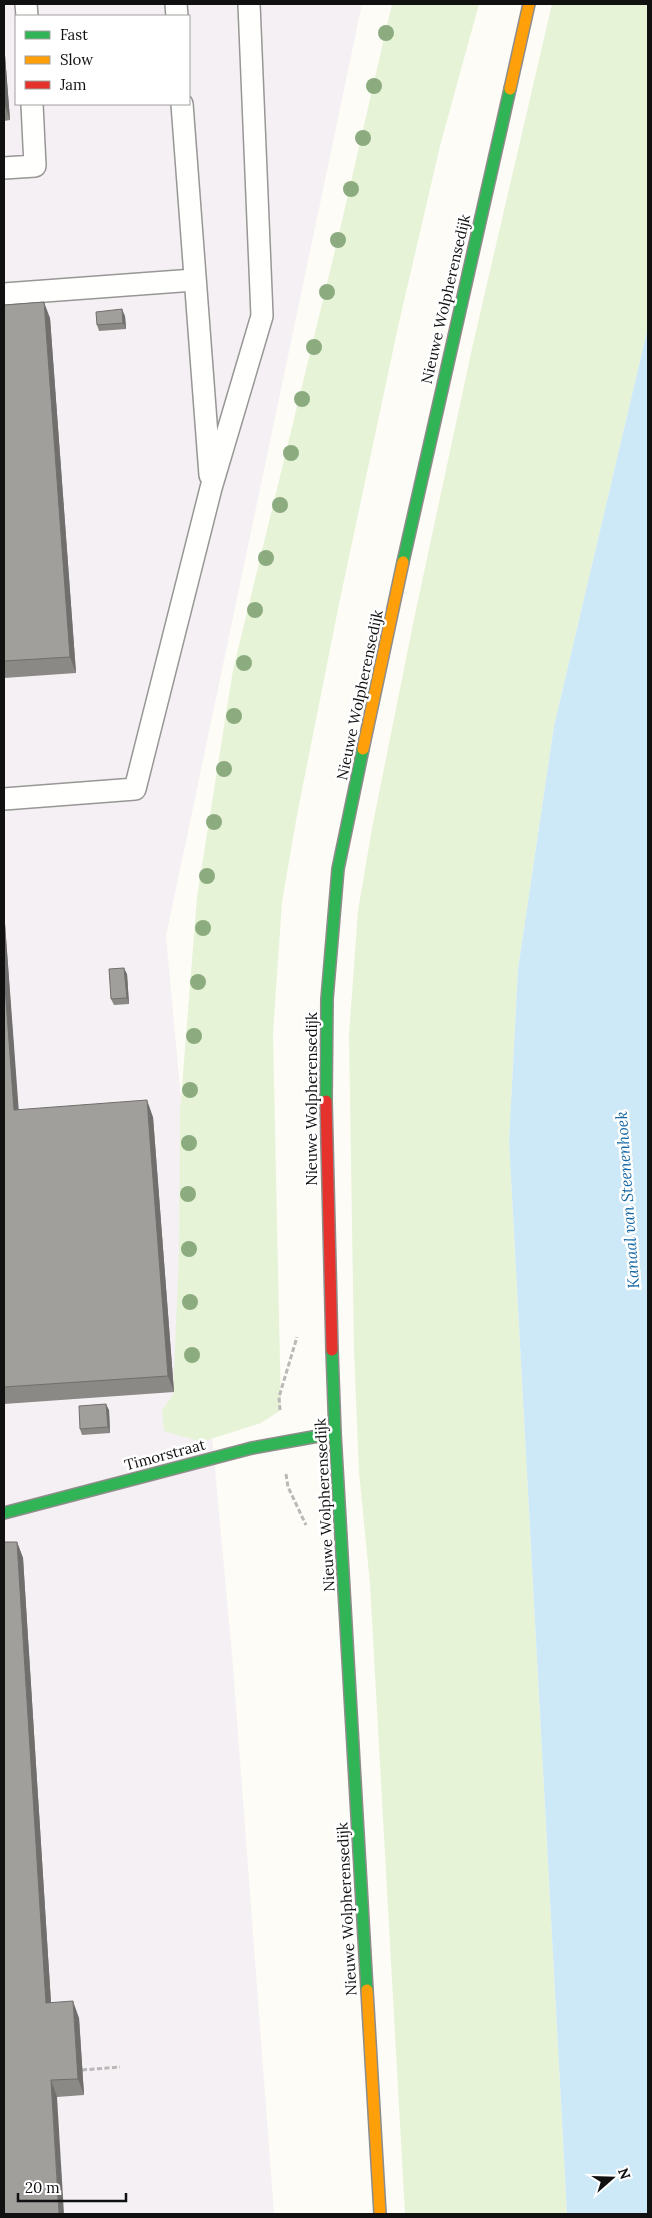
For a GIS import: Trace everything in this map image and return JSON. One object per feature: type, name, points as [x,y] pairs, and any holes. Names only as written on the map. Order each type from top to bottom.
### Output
[{"type":"street","name":"Nieuwe Wolpherensedijk","points":[[380,2214],[335,1433],[326,1136],[327,998],[338,869],[430,436],[529,4]]},
{"type":"street","name":"Timorstraat","points":[[4,1513],[252,1448],[335,1433]]},
{"type":"lane","points":[[4,799],[135,790],[211,488],[262,316],[249,4]]},
{"type":"lane","points":[[4,168],[35,166],[32,105]]},
{"type":"lane","points":[[182,105],[211,488]]},
{"type":"lane","points":[[4,294],[194,280]]},
{"type":"path","points":[[82,2070],[120,2068]]},
{"type":"shaded area","points":[[4,4],[362,4],[166,936],[232,1654],[274,2214],[4,2214]]},
{"type":"green space","points":[[392,4],[479,4],[440,146],[398,327],[339,604],[297,815],[282,902],[273,1033],[281,1410],[261,1423],[202,1442],[164,1431],[162,1410],[173,1395],[179,1253],[180,1112],[197,897],[233,670],[338,238]]},
{"type":"green space","points":[[552,4],[648,4],[648,327],[554,726],[518,969],[509,1141],[567,2214],[405,2214],[370,1584],[359,1472],[354,1351],[349,1035],[358,911],[372,828],[414,619],[473,344]]},
{"type":"water","name":"Kanaal van Steenenhoek","points":[[648,327],[648,2214],[567,2214],[509,1141],[518,969],[554,726]]},
{"type":"building","points":[[44,302],[70,657],[4,661],[4,305]]},
{"type":"building","points":[[122,309],[123,323],[97,325],[96,312]]},
{"type":"building","points":[[124,968],[127,998],[111,999],[109,969]]},
{"type":"building","points":[[4,973],[14,1110],[147,1100],[168,1376],[4,1387]]},
{"type":"building","points":[[106,1404],[108,1427],[80,1429],[79,1406]]},
{"type":"building","points":[[4,1542],[17,1542],[46,2003],[73,2001],[78,2079],[51,2080],[59,2214],[4,2214]]},
{"type":"traffic: fast","points":[[403,562],[510,89]]},
{"type":"traffic: fast","points":[[326,1101],[327,999],[338,869],[363,749]]},
{"type":"traffic: fast","points":[[332,1350],[335,1433],[367,1990]]},
{"type":"traffic: fast","points":[[4,1513],[252,1448],[335,1433]]},
{"type":"traffic: slow","points":[[510,89],[529,4]]},
{"type":"traffic: slow","points":[[363,749],[403,562]]},
{"type":"traffic: slow","points":[[367,1990],[380,2214]]},
{"type":"traffic: jam","points":[[326,1101],[332,1350]]}]
